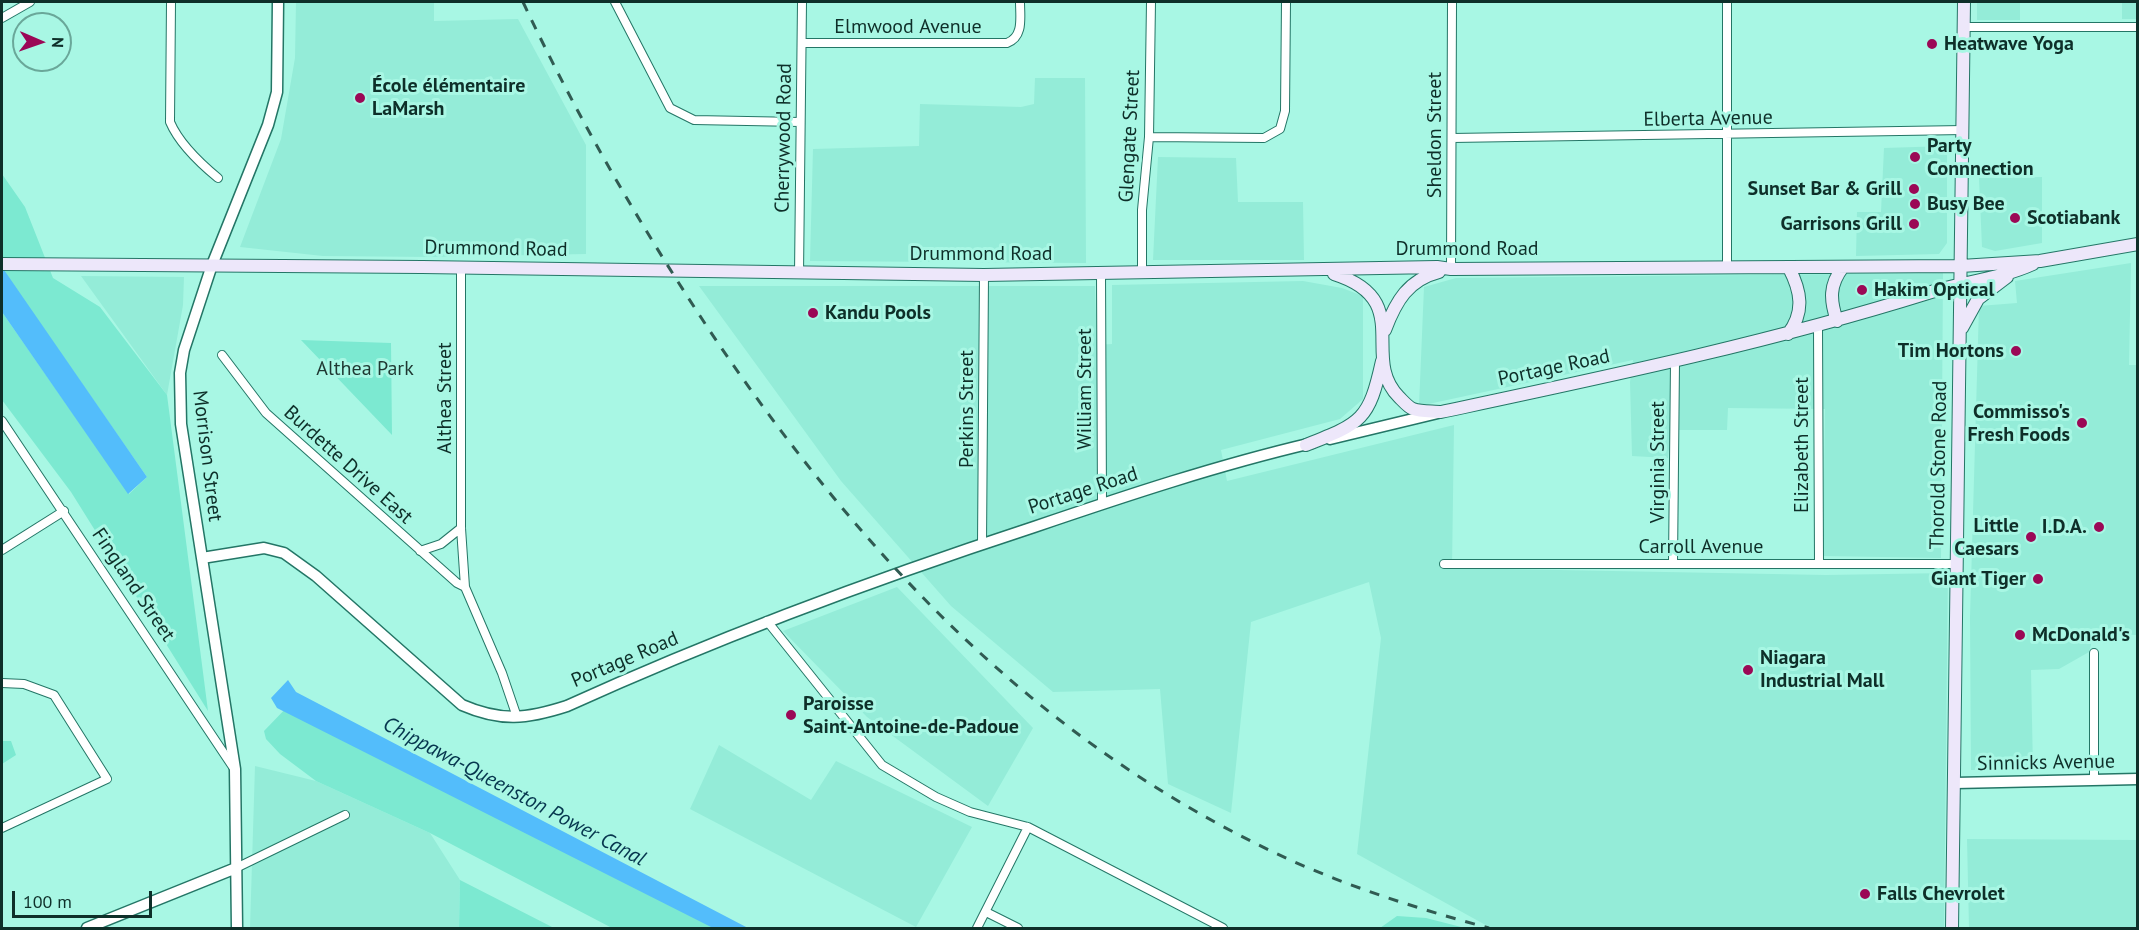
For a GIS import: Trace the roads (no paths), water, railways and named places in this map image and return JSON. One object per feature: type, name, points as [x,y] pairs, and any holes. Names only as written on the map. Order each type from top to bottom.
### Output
[{"type":"main road","name":"Thorold Stone Road","points":[[1952,928],[1964,2]]},
{"type":"main road","name":"Portage Road","points":[[1961,266],[2040,261],[2138,244]]},
{"type":"main road","name":"Portage Road","points":[[1441,412],[1675,362],[1818,327],[1961,283],[2010,274],[2040,261]]},
{"type":"main road","name":"Drummond Road","points":[[2,264],[461,267],[799,274],[984,275],[1437,267],[1451,269],[1961,266]]},
{"type":"main road","points":[[1837,321],[1831,302],[1832,290],[1834,279],[1843,267]]},
{"type":"main road","points":[[1788,334],[1796,324],[1800,303],[1797,284],[1789,268]]},
{"type":"main road","points":[[1384,334],[1393,309],[1406,289],[1424,276],[1451,269]]},
{"type":"main road","points":[[1306,445],[1358,422],[1368,410],[1375,394],[1383,360],[1382,316],[1369,293],[1359,284],[1325,270]]},
{"type":"main road","points":[[1961,329],[1978,299],[2010,274]]},
{"type":"main road","points":[[1383,360],[1394,392],[1403,402],[1413,410],[1441,412]]},
{"type":"street","points":[[2,18],[30,2]]},
{"type":"street","points":[[171,2],[170,122],[200,161],[218,178]]},
{"type":"street","name":"Morrison Street","points":[[237,928],[235,769],[181,424],[180,373],[184,350],[212,265],[268,125],[277,92],[278,2]]},
{"type":"street","points":[[615,2],[670,108],[694,120],[800,122]]},
{"type":"street","name":"Cherrywood Road","points":[[799,274],[802,2]]},
{"type":"street","name":"Elmwood Avenue","points":[[801,43],[1007,44],[1020,33],[1020,2]]},
{"type":"street","name":"Glengate Street","points":[[1142,273],[1142,210],[1149,137],[1151,2]]},
{"type":"street","points":[[1149,137],[1264,138],[1280,129],[1285,111],[1286,2]]},
{"type":"street","name":"Sheldon Street","points":[[1451,269],[1452,2]]},
{"type":"street","points":[[1727,2],[1727,268]]},
{"type":"street","points":[[1964,27],[2138,27]]},
{"type":"street","name":"Elberta Avenue","points":[[1452,138],[1964,130]]},
{"type":"street","name":"Althea Street","points":[[461,267],[461,528],[465,587],[502,673],[517,717]]},
{"type":"street","name":"William Street","points":[[1101,273],[1102,504]]},
{"type":"street","name":"Perkins Street","points":[[982,544],[984,275]]},
{"type":"street","name":"Elizabeth Street","points":[[1818,327],[1819,563]]},
{"type":"street","name":"Burdette Drive East","points":[[222,355],[266,413],[420,551],[465,587]]},
{"type":"street","name":"Virginia Street","points":[[1673,563],[1675,362]]},
{"type":"street","name":"Portage Road","points":[[202,558],[264,548],[284,553],[316,576],[462,705],[485,715],[517,717],[542,715],[830,596],[982,544],[1102,504],[1306,445],[1441,412]]},
{"type":"street","name":"Fingland Street","points":[[2,421],[235,769]]},
{"type":"street","points":[[2,550],[64,511]]},
{"type":"street","points":[[420,551],[441,544],[461,528]]},
{"type":"street","name":"Carroll Avenue","points":[[1444,564],[1957,564]]},
{"type":"street","points":[[766,621],[882,765],[936,797],[970,812],[1028,827],[1223,928]]},
{"type":"street","points":[[2094,653],[2094,780]]},
{"type":"street","points":[[2,683],[24,684],[54,695],[106,778],[2,828]]},
{"type":"street","name":"Sinnicks Avenue","points":[[1954,783],[2138,779]]},
{"type":"street","points":[[87,928],[236,868],[345,815]]},
{"type":"street","points":[[977,928],[1028,827]]},
{"type":"street","points":[[986,912],[1018,928]]},
{"type":"water","points":[[2,267],[147,477],[128,494],[2,312]]},
{"type":"water","name":"Chippawa-Queenston Power Canal","points":[[288,680],[296,692],[748,928],[713,928],[277,708],[271,698]]},
{"type":"railway","points":[[523,2],[590,134],[666,263],[720,346],[776,425],[835,500],[897,570],[962,636],[1032,698],[1107,755],[1187,806],[1273,852],[1325,875],[1406,904],[1489,928]]},
{"type":"place","name":"Heatwave Yoga","points":[[1932,44]]},
{"type":"place","name":"École élémentaire LaMarsh","points":[[360,98]]},
{"type":"place","name":"Party Connnection","points":[[1915,157]]},
{"type":"place","name":"Sunset Bar & Grill","points":[[1914,189]]},
{"type":"place","name":"Busy Bee","points":[[1915,204]]},
{"type":"place","name":"Scotiabank","points":[[2015,218]]},
{"type":"place","name":"Garrisons Grill","points":[[1914,224]]},
{"type":"place","name":"Hakim Optical","points":[[1862,290]]},
{"type":"place","name":"Kandu Pools","points":[[813,313]]},
{"type":"place","name":"Tim Hortons","points":[[2016,351]]},
{"type":"place","name":"Commisso's Fresh Foods","points":[[2082,423]]},
{"type":"place","name":"I.D.A.","points":[[2099,527]]},
{"type":"place","name":"Little Caesars","points":[[2031,537]]},
{"type":"place","name":"Giant Tiger","points":[[2038,579]]},
{"type":"place","name":"McDonald's","points":[[2020,635]]},
{"type":"place","name":"Niagara Industrial Mall","points":[[1748,670]]},
{"type":"place","name":"Paroisse Saint-Antoine-de-Padoue","points":[[791,715]]},
{"type":"place","name":"Falls Chevrolet","points":[[1865,894]]},
{"type":"park label","name":"Althea Park","points":[[365,369]]}]
